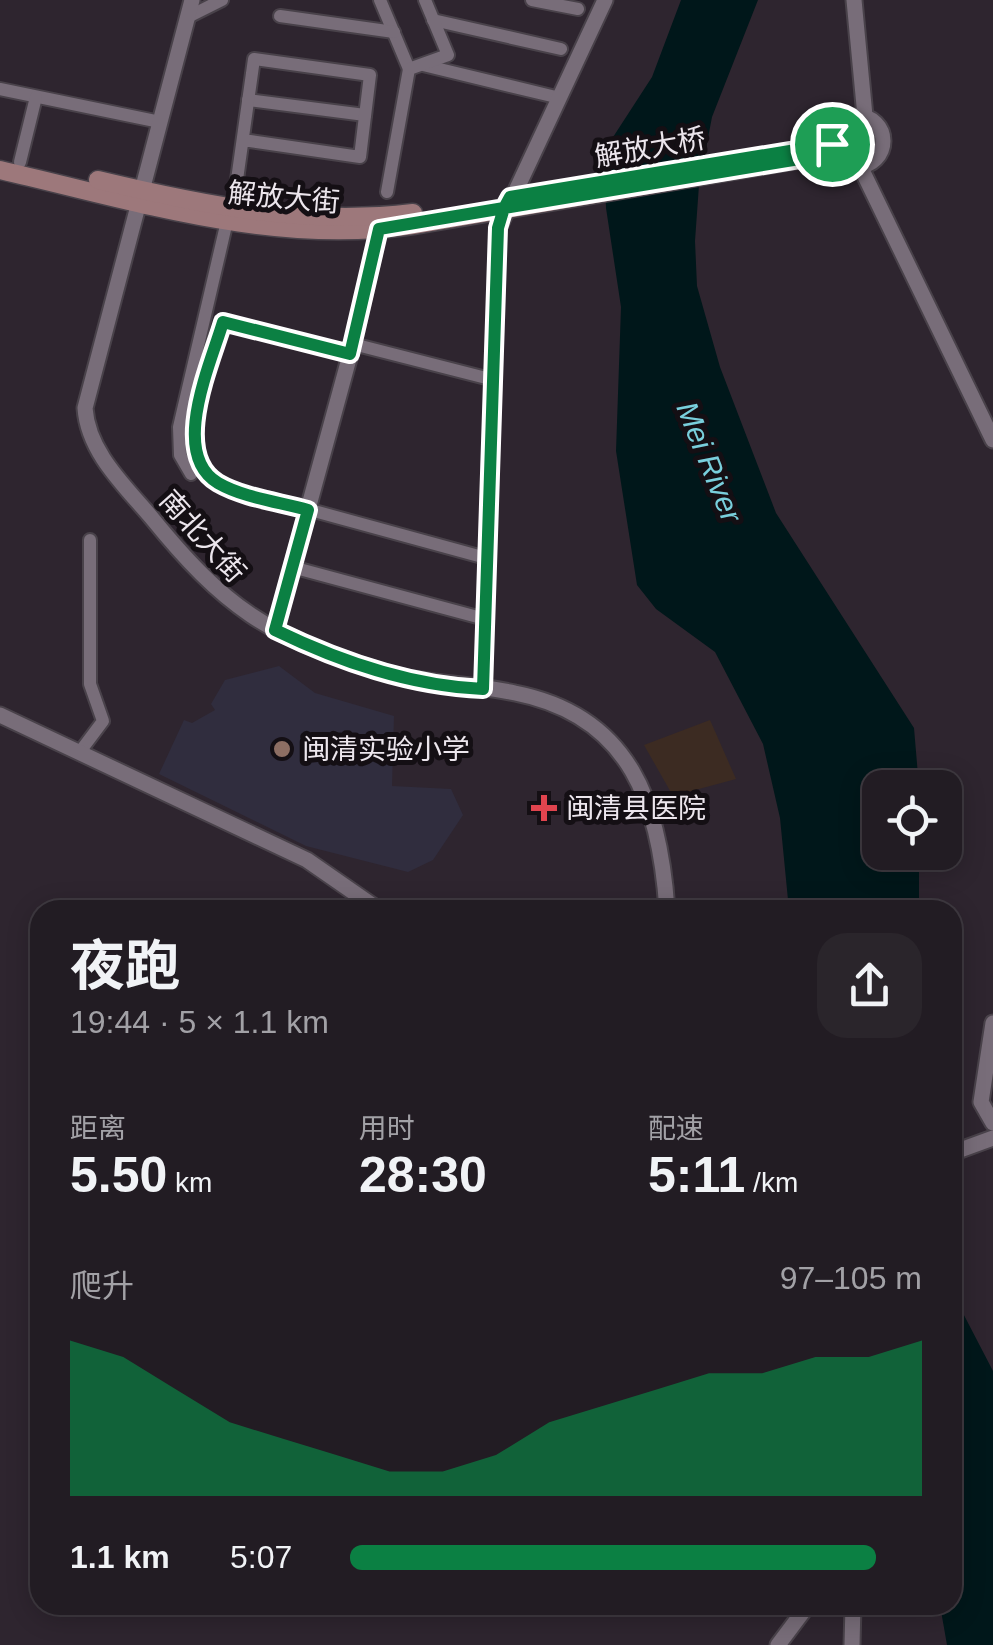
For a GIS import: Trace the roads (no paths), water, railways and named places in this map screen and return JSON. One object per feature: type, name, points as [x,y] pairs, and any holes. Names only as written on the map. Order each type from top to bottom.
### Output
[{"type":"main road","name":"解放大桥","points":[[566,193],[834,149]]},
{"type":"main road","name":"解放大街","points":[[0,158],[140,196]]},
{"type":"main road","name":"解放大街","points":[[0,170],[300,230],[379,229],[566,193]]},
{"type":"main road","name":"解放大街","points":[[230,215],[364,218],[507,203]]},
{"type":"street","name":"南北大街","points":[[192,0],[85,408],[89,433],[104,459],[204,578],[235,607],[275,630],[383,672],[554,705],[590,726],[623,759],[646,793],[657,821],[666,900]]},
{"type":"street","points":[[188,17],[222,0]]},
{"type":"street","points":[[380,0],[416,67],[387,192]]},
{"type":"street","points":[[416,67],[448,54],[425,0]]},
{"type":"street","points":[[532,0],[578,9]]},
{"type":"street","points":[[483,689],[498,228],[605,0]]},
{"type":"street","points":[[854,0],[865,116],[878,126],[883,142],[877,156],[860,166],[848,164],[834,149],[840,122],[865,116]]},
{"type":"street","points":[[280,16],[394,32]]},
{"type":"street","points":[[433,20],[561,50]]},
{"type":"street","points":[[191,474],[180,455],[180,418],[230,215],[254,60],[370,76],[360,157],[243,140]]},
{"type":"street","points":[[416,67],[560,98]]},
{"type":"street","points":[[0,89],[160,122]]},
{"type":"street","points":[[20,162],[36,96]]},
{"type":"street","points":[[248,100],[365,116]]},
{"type":"street","points":[[860,166],[993,440]]},
{"type":"street","points":[[275,630],[352,349],[379,229]]},
{"type":"street","points":[[486,558],[308,510],[212,478],[196,449],[196,417],[223,322],[494,380]]},
{"type":"street","points":[[79,753],[103,721],[90,684],[90,540]]},
{"type":"street","points":[[292,567],[485,618]]},
{"type":"street","points":[[0,715],[307,860],[365,900]]},
{"type":"street","points":[[993,1023],[981,1102],[993,1123]]},
{"type":"street","points":[[981,1102],[993,1088]]},
{"type":"street","points":[[962,1150],[986,1141]]},
{"type":"street","points":[[778,1645],[800,1615]]},
{"type":"street","points":[[852,1645],[854,1615]]},
{"type":"water","name":"Mei River","points":[[681,0],[758,0],[712,117],[699,185],[697,286],[720,367],[776,513],[914,728],[918,770],[862,770],[862,870],[919,870],[919,900],[788,900],[780,818],[763,744],[715,652],[656,609],[637,585],[616,451],[621,307],[606,208],[604,151],[652,77]]},
{"type":"water","points":[[962,1311],[993,1371],[993,1645],[947,1645],[942,1615],[962,1615]]},
{"type":"place","name":"闽清实验小学","points":[[282,749]]},
{"type":"place","name":"闽清县医院","points":[[544,808]]}]
